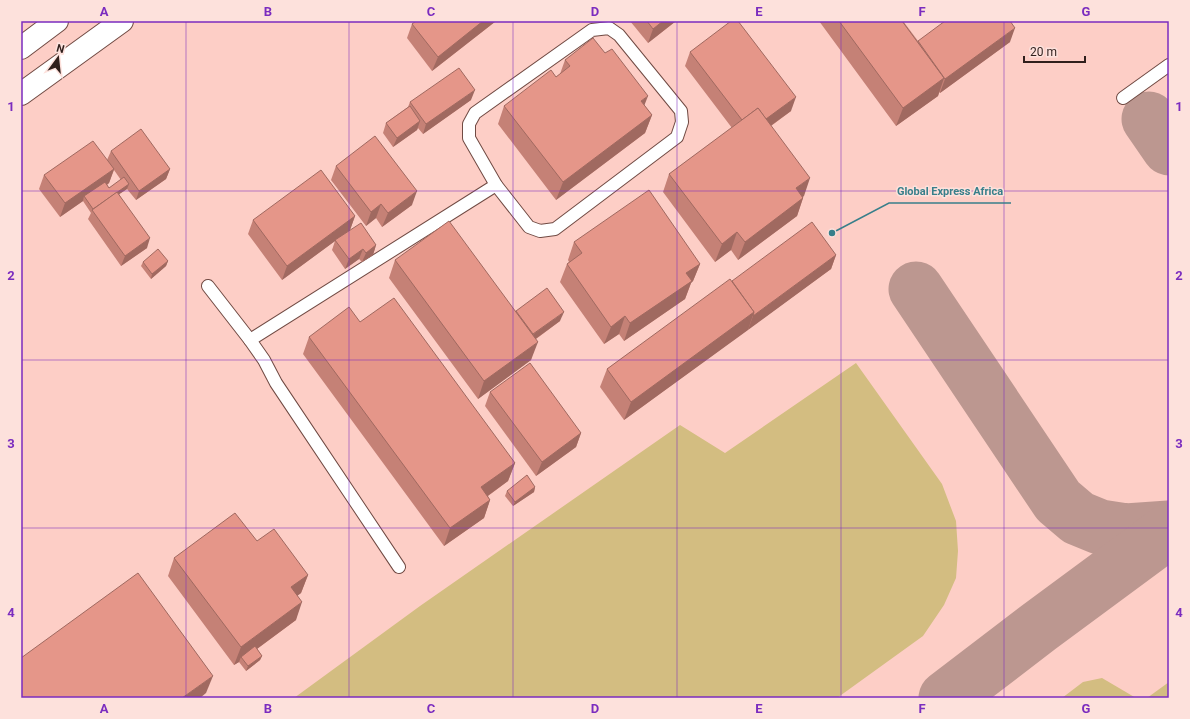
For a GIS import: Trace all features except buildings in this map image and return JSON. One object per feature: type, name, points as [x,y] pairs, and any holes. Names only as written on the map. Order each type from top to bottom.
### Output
[{"type":"main road","points":[[21,48],[57,21]]},
{"type":"main road","points":[[21,94],[122,21]]},
{"type":"lane","points":[[588,25],[609,28],[619,35],[681,111],[682,122],[677,137],[555,229],[540,231],[529,227],[496,185],[469,138],[469,124],[475,113],[588,25]]},
{"type":"lane","points":[[1124,98],[1169,65]]},
{"type":"lane","points":[[250,340],[496,185]]},
{"type":"lane","points":[[208,286],[264,360],[276,382],[399,567]]},
{"type":"shaded area","points":[[856,363],[942,484],[956,521],[958,551],[956,578],[944,605],[923,636],[837,698],[294,698],[420,606],[680,425],[725,453]]},
{"type":"shaded area","points":[[1102,678],[1136,698],[1062,698],[1083,682]]},
{"type":"shaded area","points":[[1169,682],[1169,698],[1147,698]]},
{"type":"taxiway","points":[[1149,119],[1169,148]]},
{"type":"taxiway","points":[[916,289],[1058,501],[1078,518],[1100,527],[1126,531],[1169,528]]},
{"type":"taxiway","points":[[946,698],[1169,531]]},
{"type":"place","name":"Global Express Africa","points":[[832,233]]}]
